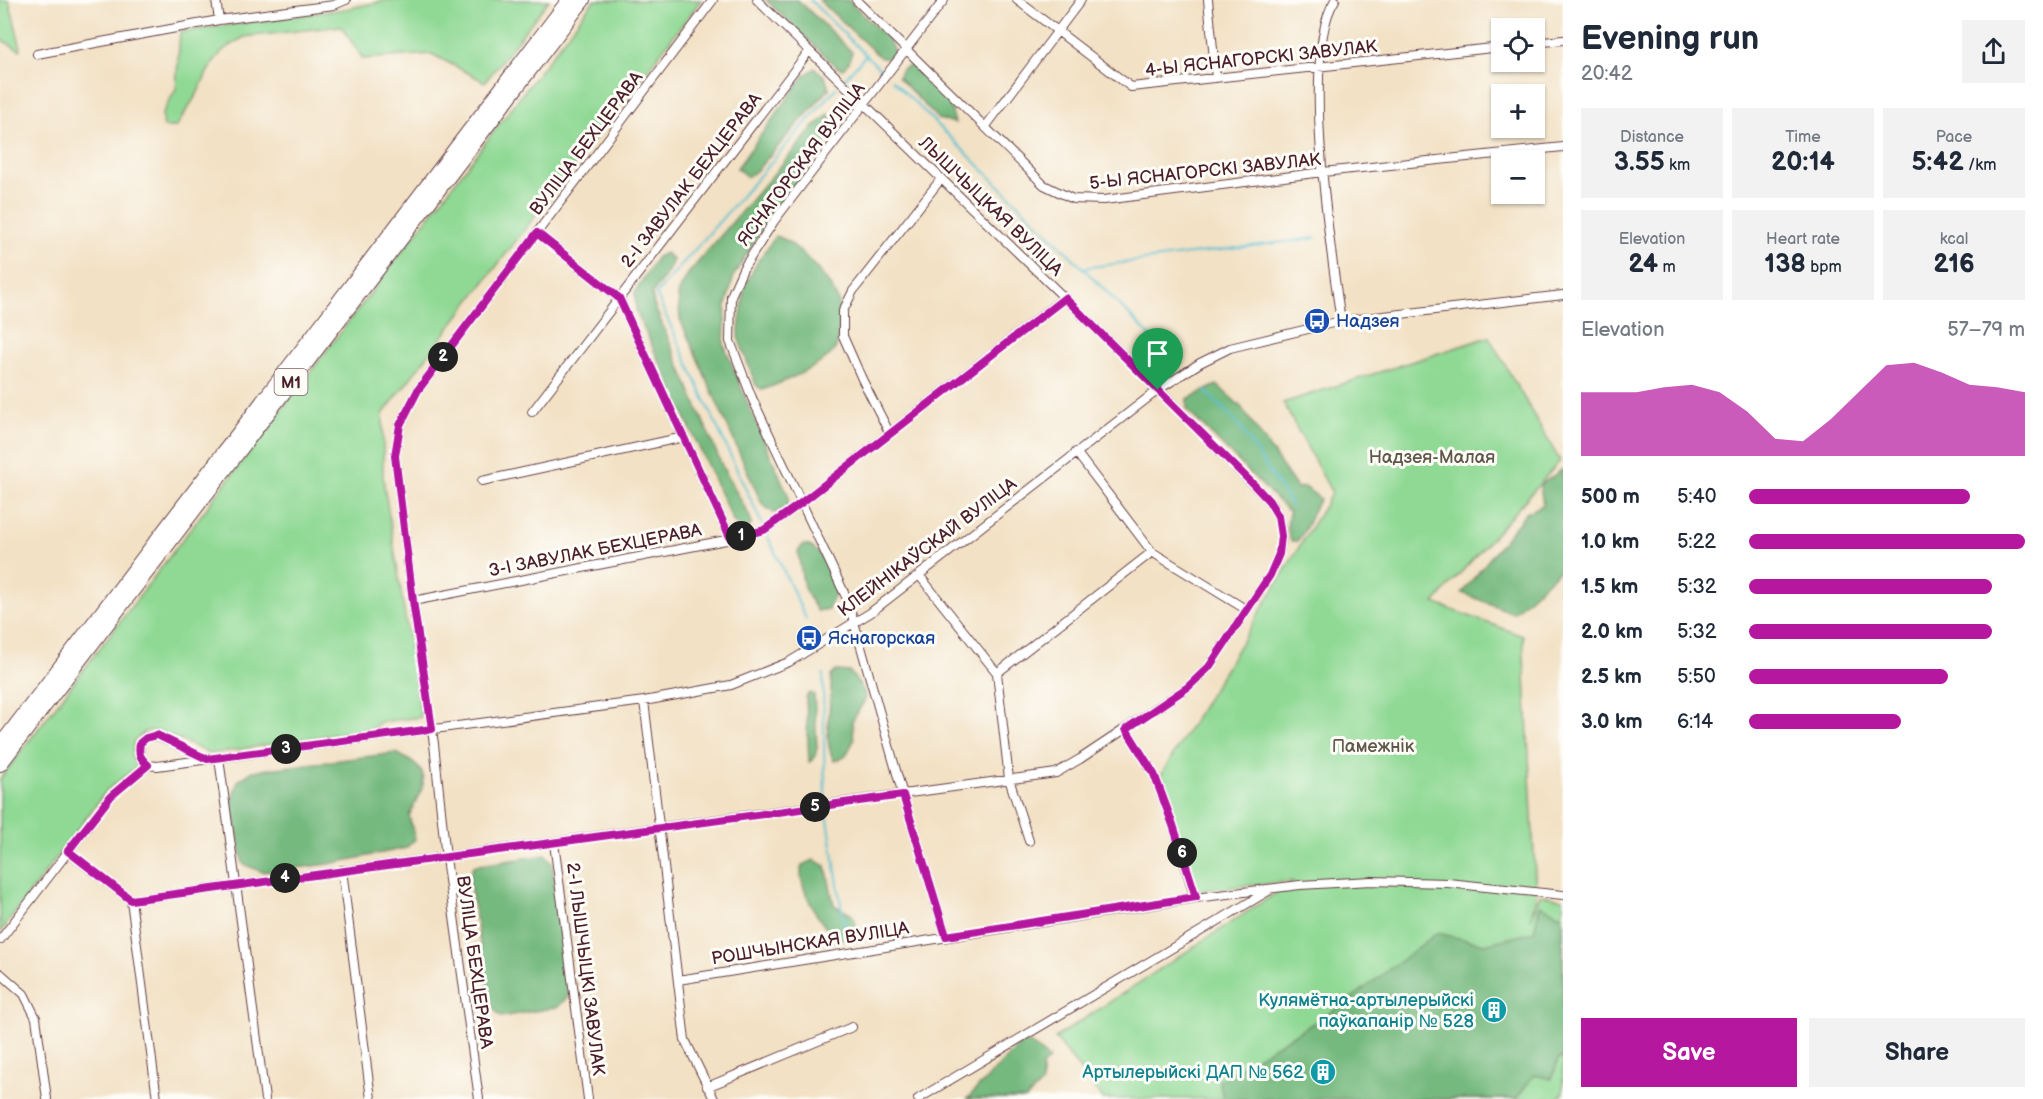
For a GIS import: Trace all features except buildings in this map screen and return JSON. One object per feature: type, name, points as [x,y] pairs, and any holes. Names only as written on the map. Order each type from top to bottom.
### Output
[{"type":"highway","name":"М1","points":[[0,746],[569,0]]},
{"type":"highway","name":"М1","points":[[0,764],[583,0]]},
{"type":"street","points":[[216,0],[219,20]]},
{"type":"street","points":[[37,54],[219,20],[334,5],[346,0]]},
{"type":"street","name":"ВУЛІЦА БЕХЦЕРАВА","points":[[479,1099],[395,456],[400,425],[418,390],[713,0]]},
{"type":"street","name":"ЛЫШЧЫЦКАЯ ВУЛІЦА","points":[[131,900],[1056,773],[1188,687],[1209,667],[1270,575],[1279,554],[1281,536],[1278,516],[1269,501],[1065,298],[757,0]]},
{"type":"street","name":"5-Ы ЯСНАГОРСКІ ЗАВУЛАК","points":[[856,0],[1044,185],[1073,199],[1104,200],[1323,172],[1563,147]]},
{"type":"street","name":"ЯСНАГОРСКАЯ ВУЛІЦА","points":[[944,0],[774,220],[743,268],[731,296],[730,341],[752,398],[848,601],[946,936]]},
{"type":"street","name":"4-Ы ЯСНАГОРСКІ ЗАВУЛАК","points":[[1017,0],[1131,87],[1491,48]]},
{"type":"street","points":[[986,126],[1081,0]]},
{"type":"street","points":[[1208,0],[1216,78]]},
{"type":"street","points":[[1335,0],[1328,10],[1318,68],[1323,172],[1341,321]]},
{"type":"street","points":[[1545,42],[1563,40]]},
{"type":"street","name":"2-І ЗАВУЛАК БЕХЦЕРАВА","points":[[532,412],[809,51]]},
{"type":"street","points":[[890,434],[843,336],[843,311],[853,291],[941,179]]},
{"type":"street","points":[[537,233],[619,298],[731,539]]},
{"type":"street","name":"КЛЕЙНІКАЎСКАЙ ВУЛІЦА","points":[[148,765],[157,766],[219,758],[644,701],[731,685],[789,662],[855,622],[1158,390],[1200,363],[1230,348],[1341,321],[1563,295]]},
{"type":"street","name":"3-І ЗАВУЛАК БЕХЦЕРАВА","points":[[413,601],[731,539],[764,530],[1065,298]]},
{"type":"street","points":[[482,481],[684,437]]},
{"type":"street","points":[[1076,452],[1152,552],[1247,610]]},
{"type":"street","points":[[997,673],[1152,552]]},
{"type":"street","points":[[919,575],[997,673],[1009,779],[1029,841]]},
{"type":"street","points":[[644,701],[686,1040],[714,1099]]},
{"type":"street","points":[[1126,729],[1154,774],[1196,897]]},
{"type":"street","points":[[0,940],[111,796],[148,765],[140,757],[140,743],[151,735],[157,735],[207,759]]},
{"type":"street","points":[[219,758],[265,1099]]},
{"type":"street","name":"2-І ЛЫШЧЫЦКІ ЗАВУЛАК","points":[[554,843],[588,1099]]},
{"type":"street","points":[[68,851],[131,900],[157,1099]]},
{"type":"street","points":[[342,870],[371,1099]]},
{"type":"street","name":"РОШЧЫНСКАЯ ВУЛІЦА","points":[[678,980],[1196,897],[1274,888],[1371,880],[1448,883],[1563,895]]},
{"type":"street","points":[[918,1099],[1274,888]]},
{"type":"street","points":[[0,973],[24,994],[36,1018],[47,1099]]},
{"type":"street","points":[[707,1087],[852,1027]]},
{"type":"green space","points":[[0,0],[9,0],[20,50],[0,39]]},
{"type":"green space","points":[[389,0],[549,0],[485,82],[432,54],[363,59],[341,26],[244,37],[222,51],[176,127],[164,127],[162,114],[176,89],[180,32],[345,9]]},
{"type":"green space","points":[[594,0],[701,0],[383,414],[383,478],[421,717],[380,722],[373,728],[211,754],[160,731],[146,731],[134,741],[132,755],[138,766],[107,790],[0,933],[0,779]]},
{"type":"green space","points":[[766,0],[798,0],[852,52],[849,62],[843,69],[837,67]]},
{"type":"green space","points":[[819,0],[848,0],[889,40],[894,52],[891,58],[881,58]]},
{"type":"green space","points":[[912,65],[949,101],[955,123],[938,119],[898,77],[902,69]]},
{"type":"green space","points":[[815,68],[825,77],[829,89],[756,171],[747,177],[737,168],[804,76]]},
{"type":"green space","points":[[829,114],[832,121],[824,148],[765,224],[734,275],[726,305],[724,345],[788,495],[788,506],[774,513],[762,504],[680,319],[678,293],[688,274],[813,128]]},
{"type":"green space","points":[[776,236],[793,246],[821,273],[838,301],[839,331],[836,347],[824,360],[803,373],[762,390],[756,385],[738,337],[745,286],[758,261]]},
{"type":"green space","points":[[666,253],[673,260],[652,294],[654,305],[723,468],[750,517],[751,526],[742,529],[734,523],[636,311],[635,292],[657,257]]},
{"type":"green space","name":"Памежнік","points":[[1489,337],[1560,461],[1434,603],[1523,636],[1536,895],[1531,919],[1540,894],[1563,899],[1563,1094],[1556,1099],[1103,1099],[1055,1038],[1294,881],[1195,891],[1159,778],[1332,493],[1283,403]]},
{"type":"green space","points":[[1217,385],[1241,407],[1297,488],[1305,487],[1320,499],[1297,541],[1291,541],[1287,527],[1289,512],[1187,410],[1187,399]]},
{"type":"green space","points":[[1563,469],[1563,567],[1513,613],[1462,593],[1526,513],[1543,505],[1540,485]]},
{"type":"green space","points":[[803,545],[816,550],[825,562],[836,592],[828,609],[817,611],[804,588],[798,552]]},
{"type":"green space","points":[[836,671],[850,672],[864,691],[865,700],[852,721],[854,740],[845,757],[834,761],[828,741],[828,731],[831,676]]},
{"type":"green space","points":[[809,693],[814,695],[817,748],[814,759],[809,762],[806,697]]},
{"type":"green space","points":[[396,753],[417,767],[424,780],[409,816],[415,839],[406,848],[329,864],[263,872],[243,864],[231,802],[238,781],[253,771]]},
{"type":"green space","points":[[546,855],[552,862],[569,995],[558,1007],[501,1017],[491,1006],[469,879],[473,866]]},
{"type":"green space","points":[[814,860],[826,866],[834,905],[852,915],[857,926],[855,936],[850,940],[839,939],[830,932],[806,893],[801,873],[802,865]]},
{"type":"green space","points":[[1540,905],[1563,916],[1563,1057],[1558,1060],[1552,1079],[1534,1075],[1516,1099],[1223,1099],[1219,1080],[1340,1007],[1437,933],[1485,944],[1534,932]]},
{"type":"green space","points":[[1022,1042],[1031,1044],[1049,1059],[1042,1067],[1042,1083],[1026,1099],[967,1099]]},
{"type":"waterway","points":[[810,0],[883,72]]},
{"type":"waterway","points":[[845,78],[866,55]]},
{"type":"waterway","points":[[892,80],[1083,268],[1315,238]]},
{"type":"waterway","points":[[762,524],[656,294],[837,87]]},
{"type":"waterway","points":[[1083,268],[1169,355]]},
{"type":"waterway","points":[[1205,391],[1238,424],[1292,506]]},
{"type":"waterway","points":[[767,535],[806,619]]},
{"type":"waterway","points":[[823,674],[825,796]]},
{"type":"waterway","points":[[827,813],[846,937]]},
{"type":"place","name":"Надзея","points":[[1317,321]]},
{"type":"place","name":"Яснагорская","points":[[809,638]]},
{"type":"place","name":"Кулямётна-артылерыйскі паўкапанір № 528","points":[[1494,1010]]},
{"type":"place","name":"Артылерыйскі ДАП № 562","points":[[1323,1072]]},
{"type":"route","points":[[537,233],[619,298],[731,539],[764,530],[1065,298],[1158,390],[1269,501],[1278,516],[1281,536],[1279,554],[1270,575],[1209,667],[1188,687],[1126,729],[1154,774],[1196,897],[946,936],[903,795],[131,900],[68,851],[111,796],[148,765],[140,757],[139,751],[140,743],[151,735],[157,735],[207,759],[432,729],[395,456],[400,425],[418,390],[537,233]]},
{"type":"park label","name":"Надзея-Малая","points":[[1432,457]]}]
